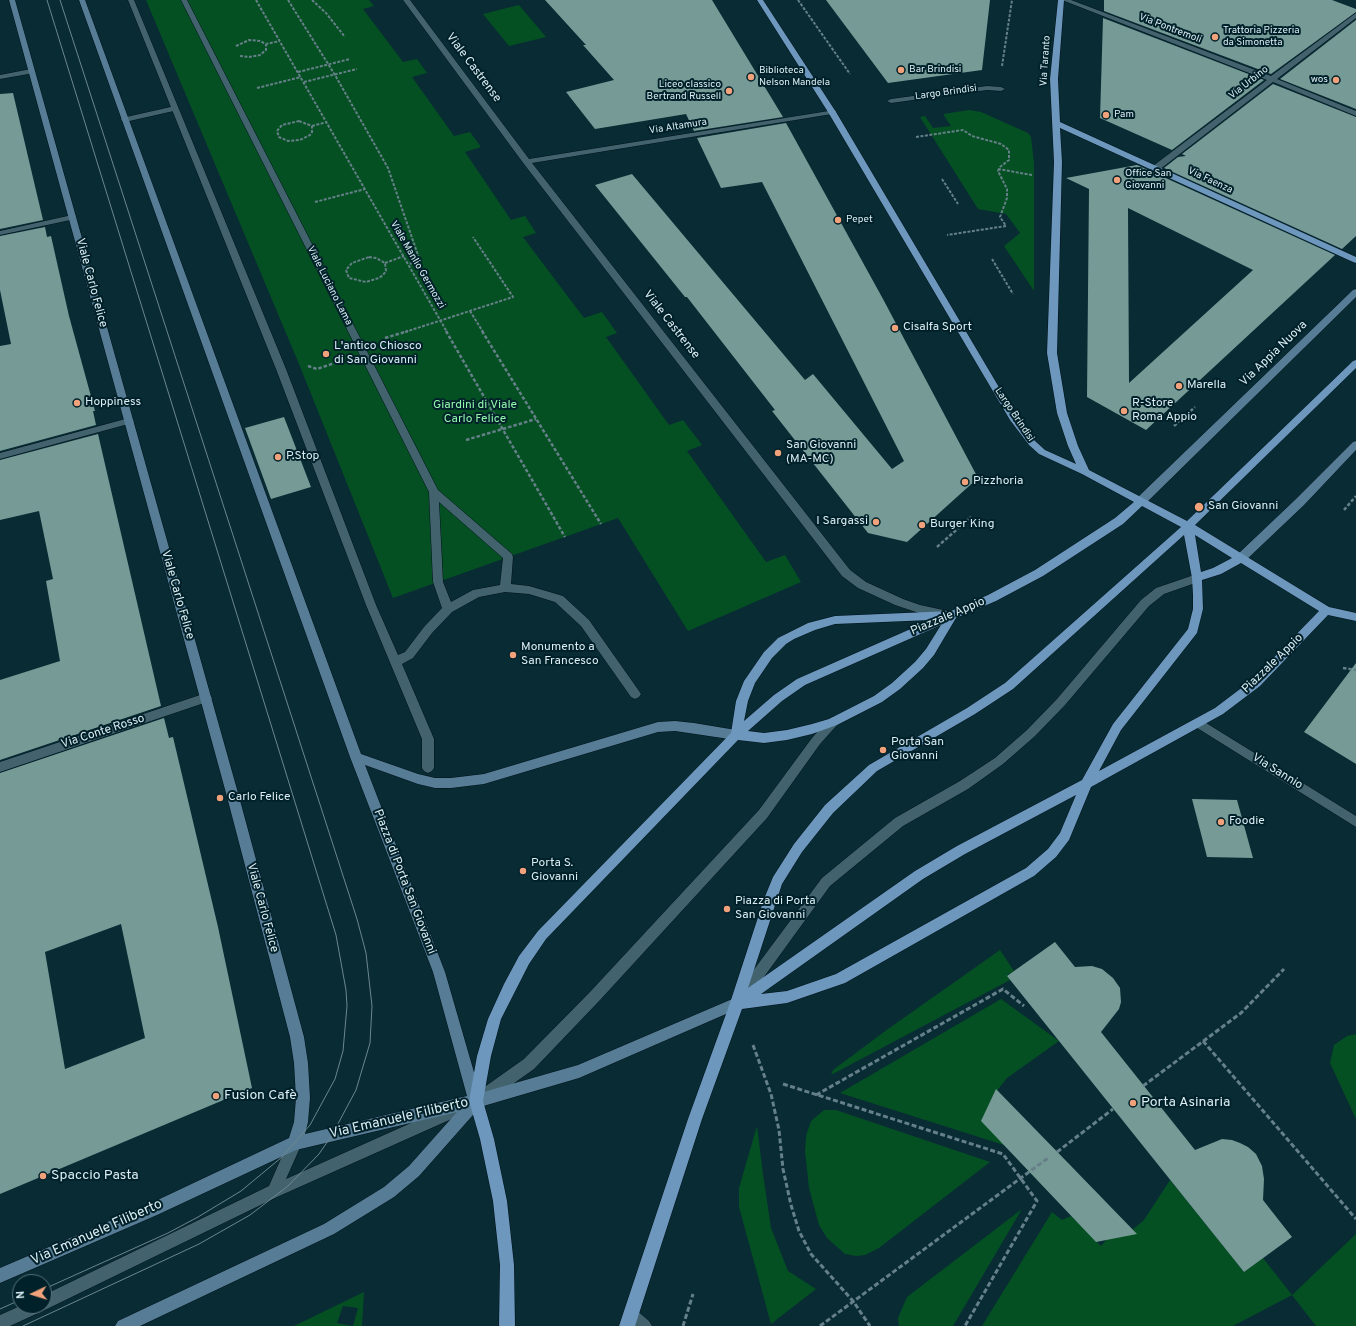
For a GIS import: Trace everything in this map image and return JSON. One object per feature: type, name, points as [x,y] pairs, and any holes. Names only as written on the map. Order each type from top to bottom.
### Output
[{"type":"main road","name":"Viale Carlo Felice","points":[[12,0],[206,698],[297,1037],[301,1063],[303,1098],[301,1122],[296,1143]]},
{"type":"main road","points":[[82,0],[356,757],[418,779],[435,783],[466,782],[505,774],[644,730],[658,727],[675,726],[694,728],[755,738],[787,735],[833,722],[878,699],[906,678],[930,652],[952,615]]},
{"type":"main road","name":"Largo Brindisi","points":[[760,0],[832,112],[1025,434],[1042,452],[1085,472]]},
{"type":"main road","name":"Via Taranto","points":[[1055,123],[1054,79],[1061,0]]},
{"type":"main road","points":[[1055,123],[1058,162],[1052,353],[1062,413],[1073,446],[1085,472],[1188,526],[1326,610],[1356,617]]},
{"type":"main road","name":"Via Faenza","points":[[1055,123],[1356,260]]},
{"type":"main road","name":"Via Appia Nuova","points":[[1141,501],[1356,292]]},
{"type":"main road","points":[[629,1321],[695,1119],[737,1003],[762,920],[777,881],[798,848],[829,809],[873,768],[972,711],[1009,686],[1188,526],[1356,363]]},
{"type":"main road","points":[[1197,578],[1217,572],[1242,558],[1300,502],[1356,444]]},
{"type":"main road","name":"Piazzale Appio","points":[[828,669],[992,598],[1058,562],[1119,521],[1141,501]]},
{"type":"main road","points":[[476,1101],[579,1071],[737,1003],[787,997],[840,979],[1030,872],[1052,854],[1058,846],[1071,823],[1086,784],[1117,727],[1193,630],[1198,609],[1197,578],[1188,526]]},
{"type":"main road","name":"Piazzale Appio","points":[[737,1003],[918,875],[960,850],[1086,784],[1219,711],[1256,683],[1326,610]]},
{"type":"main road","points":[[736,736],[742,701],[750,681],[768,656],[782,641],[790,636],[812,626],[834,620],[952,615]]},
{"type":"main road","name":"Piazza di Porta San Giovanni","points":[[476,1101],[484,1056],[495,1019],[509,988],[527,956],[542,936],[566,909],[736,736],[778,698],[801,682],[828,669]]},
{"type":"main road","name":"Piazza di Porta San Giovanni","points":[[356,757],[439,972],[487,1139],[500,1202],[507,1265],[507,1326]]},
{"type":"main road","name":"Via Emanuele Filiberto","points":[[0,1276],[152,1210],[296,1143],[476,1101]]},
{"type":"main road","name":"Via Emanuele Filiberto","points":[[123,1326],[328,1229],[389,1192],[414,1171],[476,1101]]},
{"type":"street","points":[[131,0],[281,369],[371,605],[428,739],[428,768]]},
{"type":"street","name":"Viale Luciano Lama","points":[[184,0],[434,492],[438,582],[448,609]]},
{"type":"street","name":"Viale Castrense","points":[[406,0],[527,162],[846,573],[862,585],[899,602],[931,612],[952,615]]},
{"type":"street","name":"Via Pontremoli","points":[[1065,0],[1271,79],[1356,114]]},
{"type":"street","name":"Via Urbino","points":[[1156,168],[1356,15]]},
{"type":"street","points":[[0,77],[31,70]]},
{"type":"street","name":"Largo Brindisi","points":[[890,101],[987,88],[1001,89]]},
{"type":"street","points":[[125,120],[175,108]]},
{"type":"street","name":"Via Altamura","points":[[527,162],[832,112]]},
{"type":"street","points":[[0,233],[72,217]]},
{"type":"street","points":[[0,456],[129,420]]},
{"type":"street","points":[[434,492],[508,557],[505,588]]},
{"type":"street","points":[[737,1003],[826,882],[889,829],[927,805],[980,775],[999,761],[1031,733],[1061,702],[1145,603],[1160,591],[1197,578]]},
{"type":"street","points":[[395,662],[409,655],[428,630],[448,609],[477,593],[505,588],[529,590],[559,599],[585,623],[635,694]]},
{"type":"street","name":"Via Conte Rosso","points":[[0,767],[206,698]]},
{"type":"street","points":[[52,1299],[274,1191],[295,1183],[476,1101],[529,1064],[595,996],[763,814],[816,741],[833,722]]},
{"type":"street","name":"Via Sannio","points":[[1198,723],[1356,822]]},
{"type":"street","name":"Viale Carlo Felice","points":[[274,1191],[296,1143]]},
{"type":"street","points":[[0,1323],[20,1314]]},
{"type":"street","points":[[629,1321],[644,1326]]},
{"type":"path","name":"Viale Manlio Germozzi","points":[[256,0],[565,537]]},
{"type":"path","points":[[288,0],[335,75],[388,168],[420,261],[409,264]]},
{"type":"path","points":[[312,0],[326,13],[346,37]]},
{"type":"path","points":[[798,0],[850,74]]},
{"type":"path","points":[[1006,40],[1012,0]]},
{"type":"path","points":[[233,49],[238,44],[249,40],[260,41],[266,44],[280,41]]},
{"type":"path","points":[[236,54],[244,57],[255,56],[264,52],[267,47],[266,44]]},
{"type":"path","points":[[298,72],[350,59]]},
{"type":"path","points":[[304,82],[357,69]]},
{"type":"path","points":[[312,126],[310,136],[300,140],[283,140],[277,134],[279,128],[287,123],[299,121],[312,126],[327,122]]},
{"type":"path","points":[[916,137],[962,130],[972,136],[1001,144],[1009,150],[1010,157],[1007,162],[998,169]]},
{"type":"path","points":[[998,169],[1035,175]]},
{"type":"path","points":[[947,235],[1006,226],[1000,217],[1007,198],[1007,189],[998,174],[998,169]]},
{"type":"path","points":[[942,180],[958,204]]},
{"type":"path","points":[[290,209],[365,189]]},
{"type":"path","points":[[281,369],[299,364],[317,368],[348,360],[360,346],[513,297],[473,238]]},
{"type":"path","points":[[385,263],[386,271],[383,275],[372,281],[366,282],[354,280],[346,274],[348,266],[357,260],[369,257],[376,258],[385,263],[404,256]]},
{"type":"path","points":[[992,259],[1013,294]]},
{"type":"path","points":[[470,311],[601,524]]},
{"type":"path","points":[[1174,426],[1194,407]]},
{"type":"path","points":[[466,440],[536,419]]},
{"type":"path","points":[[1344,510],[1356,496]]},
{"type":"path","points":[[937,547],[971,518]]},
{"type":"path","points":[[1344,668],[1356,670]]},
{"type":"path","points":[[1143,1086],[1241,1013],[1284,969]]},
{"type":"path","points":[[815,1095],[1003,989],[1024,1006]]},
{"type":"path","points":[[737,1003],[771,1094],[779,1130],[783,1170],[790,1205],[799,1231],[812,1254],[853,1302],[870,1326]]},
{"type":"path","points":[[1204,1041],[1356,1219]]},
{"type":"path","points":[[783,1084],[1003,1154],[1037,1202],[965,1326]]},
{"type":"path","points":[[1057,1152],[1114,1109]]},
{"type":"path","points":[[820,1326],[1048,1158]]},
{"type":"path","points":[[683,1326],[693,1294]]},
{"type":"green space","name":"Giardini di Viale Carlo Felice","points":[[146,0],[369,0],[374,6],[363,9],[403,62],[417,59],[427,73],[412,77],[454,136],[470,132],[481,147],[465,152],[511,220],[525,216],[536,233],[523,237],[584,318],[602,312],[617,333],[606,337],[669,425],[683,420],[702,445],[687,451],[766,562],[785,555],[801,582],[688,631],[618,518],[393,598],[299,364]]},
{"type":"green space","points":[[519,5],[546,37],[509,46],[483,14]]},
{"type":"green space","points":[[969,110],[981,112],[1028,133],[1031,137],[1034,163],[1034,291],[1004,246],[1020,233],[1006,214],[978,209],[920,117],[925,116],[933,128],[951,126],[943,114]]},
{"type":"green space","points":[[1000,950],[1014,971],[1007,975],[1010,980],[831,1075],[833,1070],[888,1029]]},
{"type":"green space","points":[[1001,999],[1059,1041],[1007,1078],[992,1097],[986,1112],[1004,1145],[840,1093]]},
{"type":"green space","points":[[1356,1034],[1356,1119],[1330,1063],[1334,1045],[1347,1036]]},
{"type":"green space","points":[[824,1110],[836,1110],[990,1162],[879,1248],[865,1255],[856,1256],[845,1254],[827,1238],[819,1225],[809,1188],[805,1151],[806,1136],[811,1121]]},
{"type":"green space","points":[[757,1126],[771,1228],[788,1271],[816,1289],[771,1324],[739,1207],[739,1188]]},
{"type":"green space","points":[[1170,1180],[1244,1272],[1263,1258],[1292,1295],[1233,1326],[982,1326],[1052,1212],[1062,1220],[1071,1216],[1101,1246],[1107,1239],[1125,1236],[1144,1220]]},
{"type":"green space","points":[[1022,1209],[953,1326],[899,1326],[898,1318],[907,1297]]},
{"type":"green space","points":[[1356,1234],[1356,1326],[1316,1326],[1292,1295]]},
{"type":"green space","points":[[364,1292],[362,1326],[353,1326],[358,1308],[343,1306],[337,1323],[352,1326],[294,1326]]},
{"type":"building","points":[[545,0],[712,0],[783,117],[694,131],[686,114],[595,129],[566,92],[614,80],[583,45],[586,45]]},
{"type":"building","points":[[826,0],[990,0],[982,70],[888,83]]},
{"type":"building","points":[[1104,0],[1332,0],[1356,9],[1356,12],[1271,74],[1104,11]]},
{"type":"building","points":[[1103,18],[1264,80],[1172,150],[1100,118]]},
{"type":"building","points":[[1356,20],[1356,109],[1280,79]]},
{"type":"building","points":[[1273,84],[1356,117],[1356,236],[1342,249],[1164,168],[1178,157],[1186,156],[1182,154]]},
{"type":"building","points":[[13,93],[43,220],[0,229],[0,94]]},
{"type":"building","points":[[786,123],[883,299],[978,478],[907,542],[868,533],[772,411],[775,410],[687,297],[685,297],[595,185],[632,174],[805,380],[813,374],[892,469],[904,461],[762,182],[721,188],[697,138]]},
{"type":"building","points":[[1137,165],[1335,255],[1146,430],[1087,397],[1089,189],[1066,178]],"holes":[[[1128,208],[1253,270],[1129,383]]]},
{"type":"building","points":[[45,227],[47,237],[51,236],[69,316],[95,411],[93,411],[96,425],[0,451],[0,346],[11,344],[0,290],[0,236]]},
{"type":"building","name":"P.Stop","points":[[284,417],[311,487],[271,499],[245,428]]},
{"type":"building","points":[[98,434],[161,706],[0,760],[0,680],[60,661],[46,581],[53,579],[39,511],[0,520],[0,460]]},
{"type":"building","points":[[1356,663],[1356,764],[1304,732]]},
{"type":"building","points":[[164,718],[169,738],[173,737],[218,927],[252,1088],[0,1194],[0,773]],"holes":[[[121,924],[145,1038],[65,1069],[45,952]]]},
{"type":"building","name":"Foodie","points":[[1192,799],[1237,800],[1253,858],[1207,857]]},
{"type":"building","name":"Porta Asinaria","points":[[1055,942],[1075,967],[1092,966],[1102,969],[1113,978],[1120,988],[1121,1002],[1119,1009],[1101,1032],[1195,1150],[1222,1139],[1240,1143],[1248,1147],[1256,1154],[1262,1166],[1264,1179],[1263,1200],[1292,1237],[1244,1272],[1007,976]]},
{"type":"building","points":[[996,1089],[1137,1234],[1096,1242],[981,1121]]},
{"type":"tram line","points":[[47,0],[336,935],[346,990],[347,1006],[343,1051],[335,1079],[310,1125],[282,1157],[241,1191],[198,1217],[168,1233],[52,1285]]},
{"type":"tram line","points":[[23,1326],[199,1244],[250,1215],[288,1186],[319,1154],[332,1135],[356,1090],[370,1043],[372,1006],[366,953],[357,919],[60,0]]},
{"type":"tram line","points":[[0,1309],[12,1304]]},
{"type":"place","name":"Trattoria Pizzeria da Simonetta","points":[[1215,37]]},
{"type":"place","name":"Bar Brindisi","points":[[901,70]]},
{"type":"place","name":"Biblioteca Nelson Mandela","points":[[751,77]]},
{"type":"place","name":"wos","points":[[1336,80]]},
{"type":"place","name":"Liceo classico Bertrand Russell","points":[[729,91]]},
{"type":"place","name":"Pam","points":[[1106,115]]},
{"type":"place","name":"Office San Giovanni","points":[[1117,180]]},
{"type":"place","name":"Pepet","points":[[838,220]]},
{"type":"place","name":"Cisalfa Sport","points":[[895,328]]},
{"type":"place","name":"L'antico Chiosco di San Giovanni","points":[[326,354]]},
{"type":"place","name":"Marella","points":[[1179,386]]},
{"type":"place","name":"Hoppiness","points":[[77,403]]},
{"type":"place","name":"R-Store Roma Appio","points":[[1124,411]]},
{"type":"place","name":"San Giovanni (MA-MC)","points":[[778,453]]},
{"type":"place","name":"P.Stop","points":[[278,457]]},
{"type":"place","name":"Pizzhoria","points":[[965,482]]},
{"type":"place","name":"San Giovanni","points":[[1199,507]]},
{"type":"place","name":"I Sargassi","points":[[876,522]]},
{"type":"place","name":"Burger King","points":[[922,525]]},
{"type":"place","name":"Monumento a San Francesco","points":[[513,655]]},
{"type":"place","name":"Porta San Giovanni","points":[[883,750]]},
{"type":"place","name":"Carlo Felice","points":[[220,798]]},
{"type":"place","name":"Foodie","points":[[1221,822]]},
{"type":"place","name":"Porta S. Giovanni","points":[[523,871]]},
{"type":"place","name":"Piazza di Porta San Giovanni","points":[[727,909]]},
{"type":"place","name":"Fusion Cafè","points":[[216,1096]]},
{"type":"place","name":"Porta Asinaria","points":[[1133,1103]]},
{"type":"place","name":"Spaccio Pasta","points":[[43,1176]]}]
